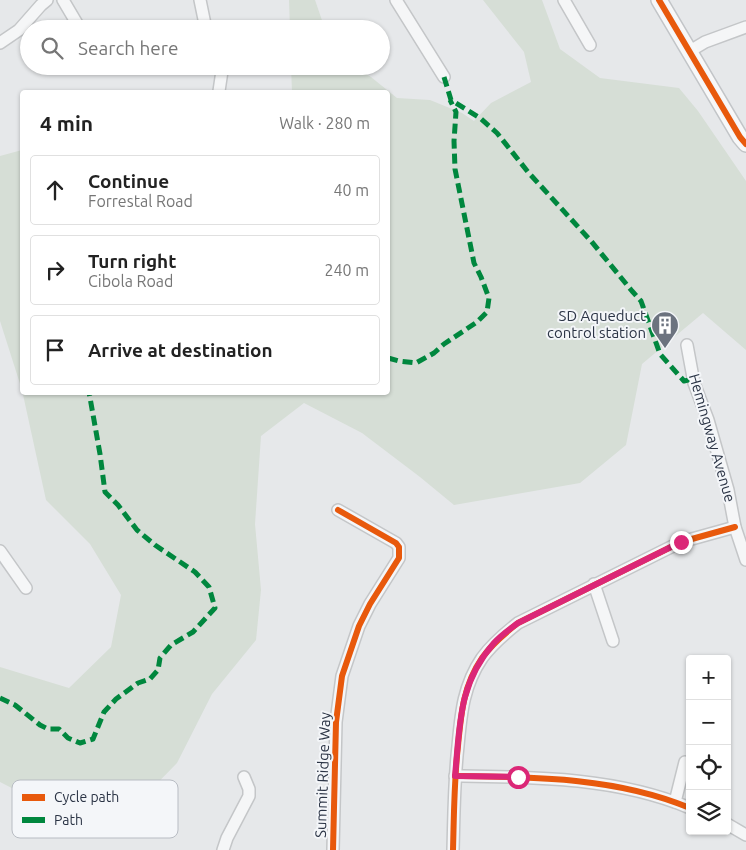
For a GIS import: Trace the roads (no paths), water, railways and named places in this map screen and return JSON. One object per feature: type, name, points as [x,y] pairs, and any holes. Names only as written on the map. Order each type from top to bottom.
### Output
[{"type":"main road","points":[[659,0],[746,144]]},
{"type":"street","points":[[28,20],[48,0]]},
{"type":"street","points":[[63,0],[75,20]]},
{"type":"street","points":[[200,0],[204,20]]},
{"type":"street","points":[[396,0],[444,77]]},
{"type":"street","points":[[564,0],[590,46]]},
{"type":"street","points":[[690,51],[705,42],[746,27]]},
{"type":"street","points":[[0,44],[20,29]]},
{"type":"street","points":[[219,90],[221,75]]},
{"type":"street","name":"Hemingway Avenue","points":[[687,345],[694,383],[708,420],[728,490],[735,527],[746,560]]},
{"type":"street","name":"Summit Ridge Way","points":[[333,850],[336,722],[342,676],[359,626],[370,604],[399,558],[399,547],[396,543],[338,510]]},
{"type":"street","points":[[453,850],[455,776],[462,702],[471,678],[495,641],[518,623],[681,542],[735,527]]},
{"type":"street","points":[[0,552],[26,588]]},
{"type":"street","points":[[594,584],[614,641]]},
{"type":"street","points":[[675,802],[685,762]]},
{"type":"street","points":[[455,776],[560,780],[615,785],[686,806]]},
{"type":"street","points":[[223,850],[226,838],[249,796],[249,789],[244,777]]},
{"type":"street","points":[[731,826],[746,835]]},
{"type":"place","name":"SD Aqueduct control station","points":[[665,349]]}]
